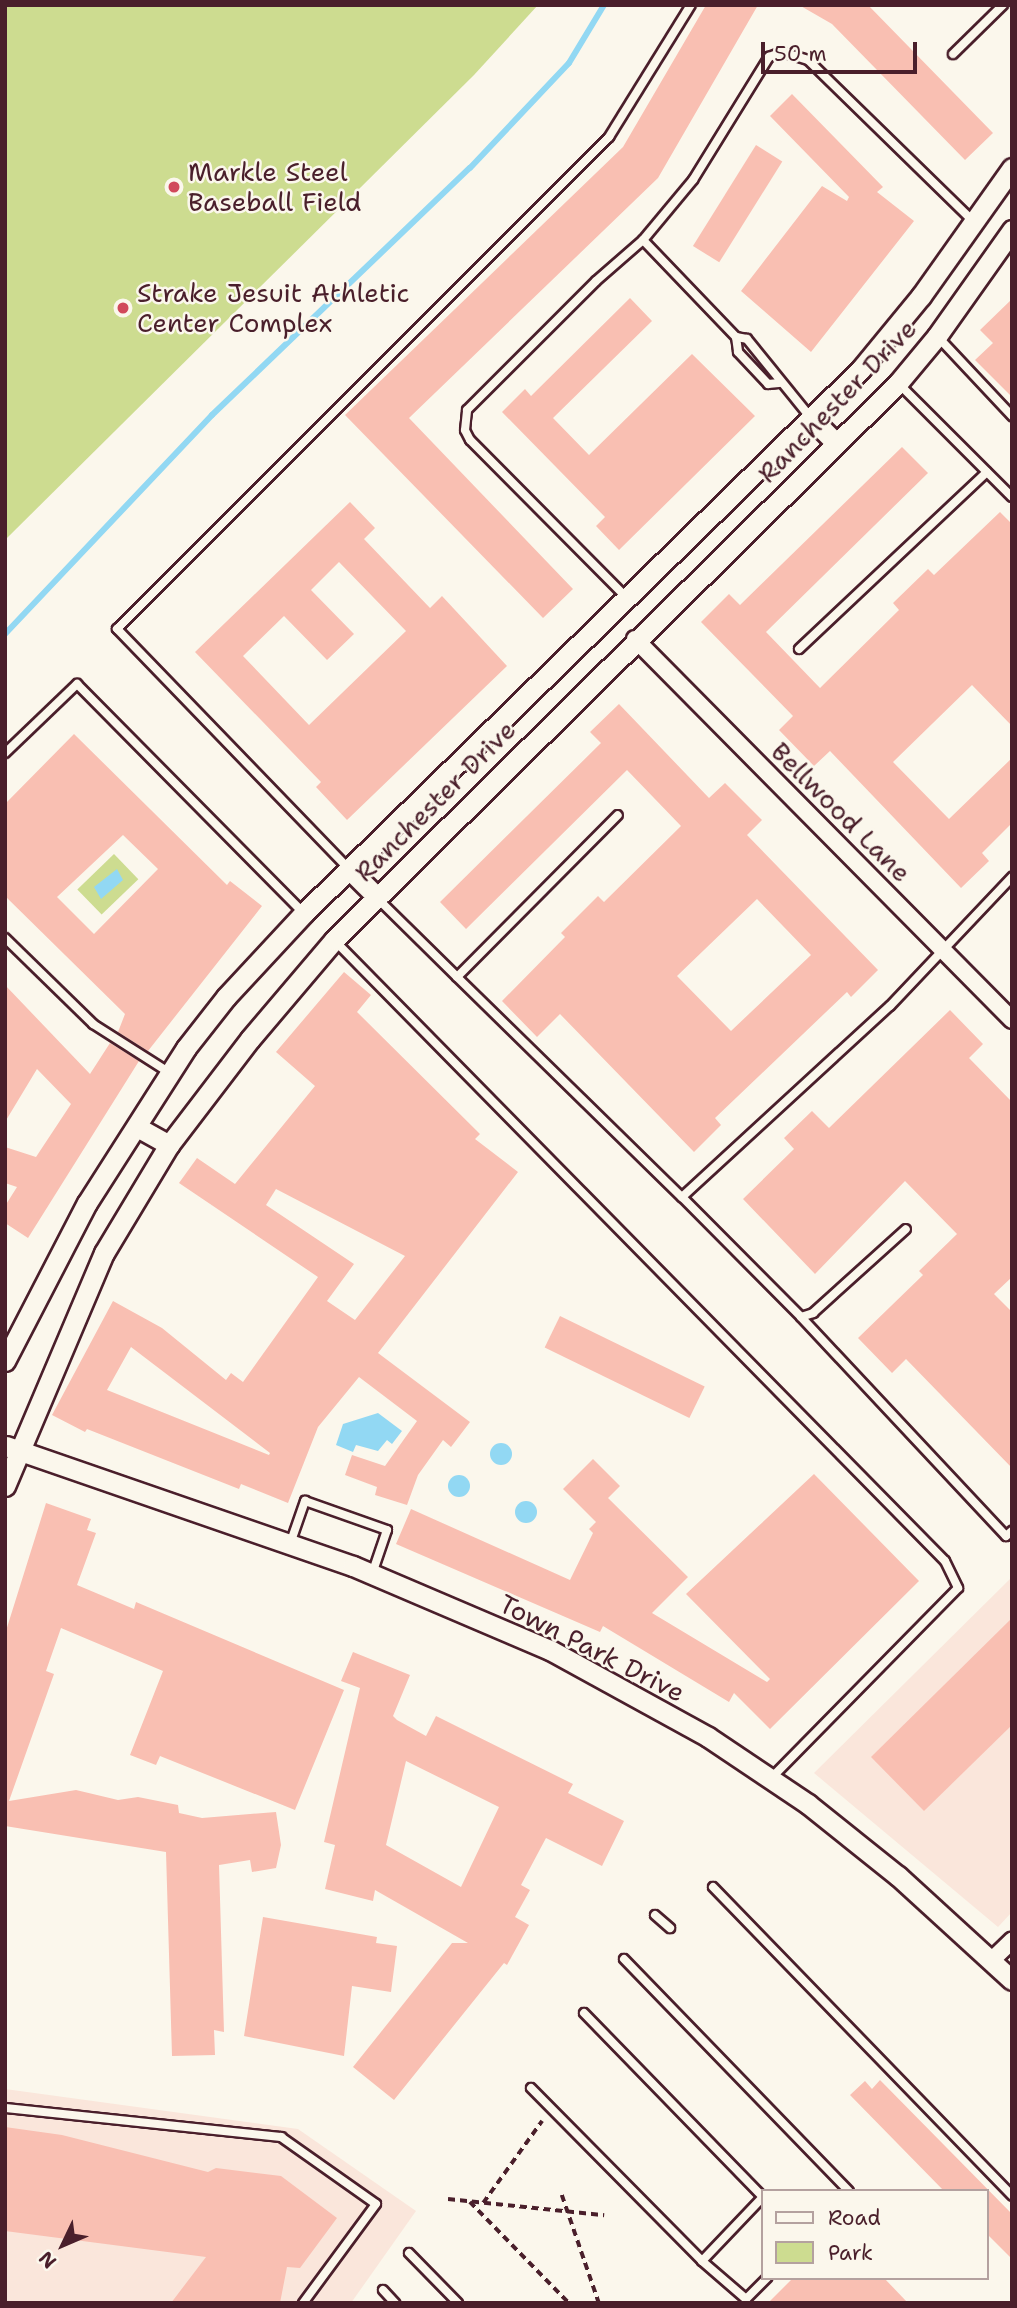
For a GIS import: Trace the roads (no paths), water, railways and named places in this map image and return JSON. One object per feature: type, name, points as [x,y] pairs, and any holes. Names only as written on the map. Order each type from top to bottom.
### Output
[{"type":"street","name":"Ranchester Drive","points":[[5,1360],[54,1260],[170,1073],[226,997],[304,913],[351,871],[811,418],[893,331],[1012,168]]},
{"type":"street","name":"Ranchester Drive","points":[[5,1486],[11,1448],[104,1253],[169,1145],[250,1039],[334,940],[575,697],[898,383],[937,336],[1012,230]]},
{"type":"street","points":[[811,418],[835,443]]},
{"type":"street","name":"Bellwood Lane","points":[[635,639],[1012,1020]]},
{"type":"street","points":[[551,674],[575,697]]},
{"type":"street","points":[[351,871],[377,898]]},
{"type":"street","points":[[137,1127],[169,1145]]},
{"type":"street","name":"Town Park Drive","points":[[11,1448],[372,1574],[551,1650],[708,1737],[770,1779],[898,1876],[1012,1980]]},
{"type":"street","points":[[992,1960],[1012,1941]]},
{"type":"lane","points":[[351,871],[117,629],[609,137],[691,5]]},
{"type":"lane","points":[[953,54],[1003,5]]},
{"type":"lane","points":[[628,599],[470,440],[465,419],[474,403],[643,240],[693,180],[769,57],[782,52],[808,60],[973,221]]},
{"type":"lane","points":[[643,240],[736,337],[747,339],[779,375],[779,383],[811,418]]},
{"type":"lane","points":[[937,336],[1012,416]]},
{"type":"lane","points":[[736,337],[737,352],[768,384],[779,383]]},
{"type":"lane","points":[[898,383],[1012,497]]},
{"type":"lane","points":[[799,649],[987,472]]},
{"type":"lane","points":[[5,753],[77,684],[304,913]]},
{"type":"lane","points":[[457,977],[618,815]]},
{"type":"lane","points":[[682,1197],[890,1006],[1012,877]]},
{"type":"lane","points":[[377,898],[801,1317],[1006,1536],[1012,1531]]},
{"type":"lane","points":[[5,938],[93,1024],[170,1073]]},
{"type":"lane","points":[[334,940],[945,1561],[958,1588],[770,1779]]},
{"type":"lane","points":[[801,1317],[813,1313],[905,1229]]},
{"type":"lane","points":[[290,1544],[305,1501],[387,1530],[372,1574]]},
{"type":"lane","points":[[713,1887],[1012,2196]]},
{"type":"lane","points":[[655,1915],[670,1928]]},
{"type":"lane","points":[[624,1959],[847,2189]]},
{"type":"lane","points":[[584,2013],[762,2196]]},
{"type":"lane","points":[[531,2088],[702,2261],[746,2299],[765,2280]]},
{"type":"lane","points":[[5,2108],[281,2137],[376,2204],[303,2303]]},
{"type":"lane","points":[[702,2261],[762,2198]]},
{"type":"lane","points":[[409,2253],[458,2303]]},
{"type":"lane","points":[[383,2290],[395,2303]]},
{"type":"water","points":[[117,869],[123,880],[101,899],[94,887]]},
{"type":"water","points":[[378,1413],[402,1431],[392,1444],[387,1440],[378,1451],[356,1445],[353,1452],[336,1445],[343,1424]]},
{"type":"water","points":[[501,1443],[509,1446],[512,1454],[509,1462],[501,1465],[493,1462],[490,1454],[493,1446]]},
{"type":"water","points":[[459,1475],[467,1478],[470,1486],[467,1494],[459,1497],[451,1494],[448,1486],[451,1478]]},
{"type":"water","points":[[526,1501],[534,1504],[537,1512],[534,1520],[526,1523],[518,1520],[515,1512],[518,1504]]},
{"type":"waterway","points":[[5,634],[212,415],[470,168],[569,63],[604,5]]},
{"type":"place","name":"Markle Steel Baseball Field","points":[[174,187]]},
{"type":"place","name":"Strake Jesuit Athletic Center Complex","points":[[123,308]]}]
